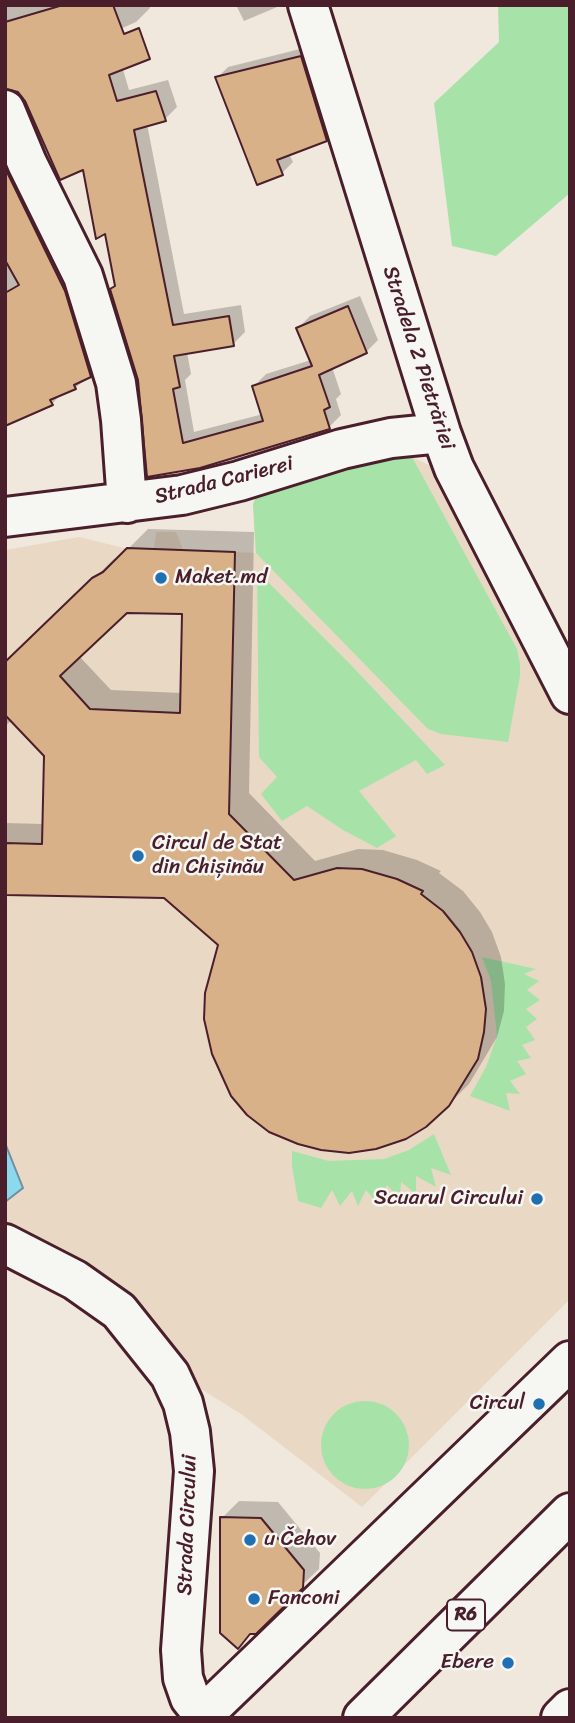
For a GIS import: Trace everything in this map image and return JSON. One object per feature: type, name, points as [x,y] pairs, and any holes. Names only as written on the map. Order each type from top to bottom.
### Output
[{"type":"street","name":"Stradela 2 Pietrăriei","points":[[308,5],[454,468],[570,694]]},
{"type":"street","points":[[5,110],[27,163],[83,276],[116,383],[127,503]]},
{"type":"street","name":"Strada Carierei","points":[[5,517],[183,495],[239,481],[342,449],[391,438],[441,433]]},
{"type":"street","name":"Strada Circului","points":[[5,1244],[75,1280],[119,1311],[170,1375],[183,1403],[190,1432],[194,1471],[181,1650],[183,1678],[190,1698],[203,1717]]},
{"type":"street","points":[[203,1717],[570,1361]]},
{"type":"street","name":"R6","points":[[363,1718],[570,1513]]},
{"type":"street","points":[[561,1718],[570,1709]]},
{"type":"shaded area","name":"Circul de Stat din Chișinău","points":[[412,457],[431,466],[437,473],[533,659],[570,720],[570,1299],[362,1507],[241,1414],[190,1382],[92,1273],[22,1229],[5,1224],[5,550],[79,537],[124,548],[154,548],[156,532],[176,532],[183,549],[255,553],[253,504]]},
{"type":"green space","points":[[498,5],[570,5],[570,193],[496,256],[452,246],[434,103],[499,42]]},
{"type":"green space","points":[[397,453],[412,457],[517,649],[520,676],[508,742],[441,734],[428,729],[256,553],[253,504],[259,489]]},
{"type":"green space","points":[[257,571],[445,765],[427,774],[416,760],[359,791],[396,836],[377,848],[307,806],[282,821],[261,794],[277,777],[259,757]]},
{"type":"green space","points":[[482,957],[536,969],[524,974],[539,981],[527,990],[540,1000],[526,1009],[537,1019],[526,1027],[535,1040],[522,1045],[531,1058],[517,1061],[526,1074],[510,1081],[520,1094],[506,1093],[510,1111],[470,1096],[486,1067],[497,1036],[491,981]]},
{"type":"green space","points":[[434,1134],[451,1175],[431,1168],[436,1187],[416,1176],[416,1194],[401,1182],[400,1199],[387,1185],[377,1203],[366,1190],[358,1206],[352,1191],[340,1206],[332,1190],[321,1208],[298,1201],[292,1151],[329,1161],[384,1159],[409,1150]]},
{"type":"green space","points":[[365,1401],[382,1404],[396,1414],[406,1428],[409,1445],[406,1462],[396,1476],[382,1486],[365,1489],[348,1486],[334,1476],[324,1462],[321,1445],[324,1428],[334,1414],[348,1404]]},
{"type":"water","points":[[5,1143],[23,1188],[5,1202]]},
{"type":"building","points":[[63,5],[113,5],[124,34],[139,28],[150,59],[109,75],[117,101],[156,91],[166,121],[134,130],[173,325],[229,316],[234,346],[174,356],[180,387],[173,389],[183,443],[263,421],[252,386],[312,366],[296,328],[348,306],[367,353],[319,375],[330,407],[324,410],[330,429],[200,468],[147,477],[138,380],[110,289],[115,286],[105,234],[96,239],[83,170],[60,180],[25,101],[18,92],[5,89],[5,22]]},
{"type":"building","points":[[301,56],[327,141],[277,160],[283,175],[257,185],[215,77]]},
{"type":"building","points":[[5,168],[65,291],[91,377],[74,385],[76,389],[50,400],[53,405],[5,426],[5,293],[19,285],[5,260]]},
{"type":"building","name":"Circul de Stat din Chișinău","points":[[127,548],[235,552],[229,814],[294,880],[337,868],[362,869],[397,879],[423,891],[421,894],[443,911],[472,952],[481,977],[486,1009],[478,1059],[449,1106],[426,1127],[406,1139],[376,1149],[349,1153],[321,1150],[269,1132],[247,1115],[231,1096],[212,1054],[204,1019],[205,993],[218,945],[164,898],[5,895],[5,843],[42,844],[44,756],[5,715],[5,662],[92,578],[103,572]],"holes":[[[127,613],[182,614],[180,713],[90,709],[60,676]]]},
{"type":"building","points":[[220,1517],[261,1518],[304,1570],[303,1588],[256,1634],[250,1634],[238,1649],[220,1633]]},
{"type":"place","name":"Maket.md","points":[[161,578]]},
{"type":"place","name":"Circul de Stat din Chișinău","points":[[138,856]]},
{"type":"place","name":"Scuarul Circului","points":[[537,1199]]},
{"type":"place","name":"Circul","points":[[539,1404]]},
{"type":"place","name":"u Čehov","points":[[250,1540]]},
{"type":"place","name":"Fanconi","points":[[254,1599]]},
{"type":"place","name":"Ebere","points":[[508,1663]]}]
